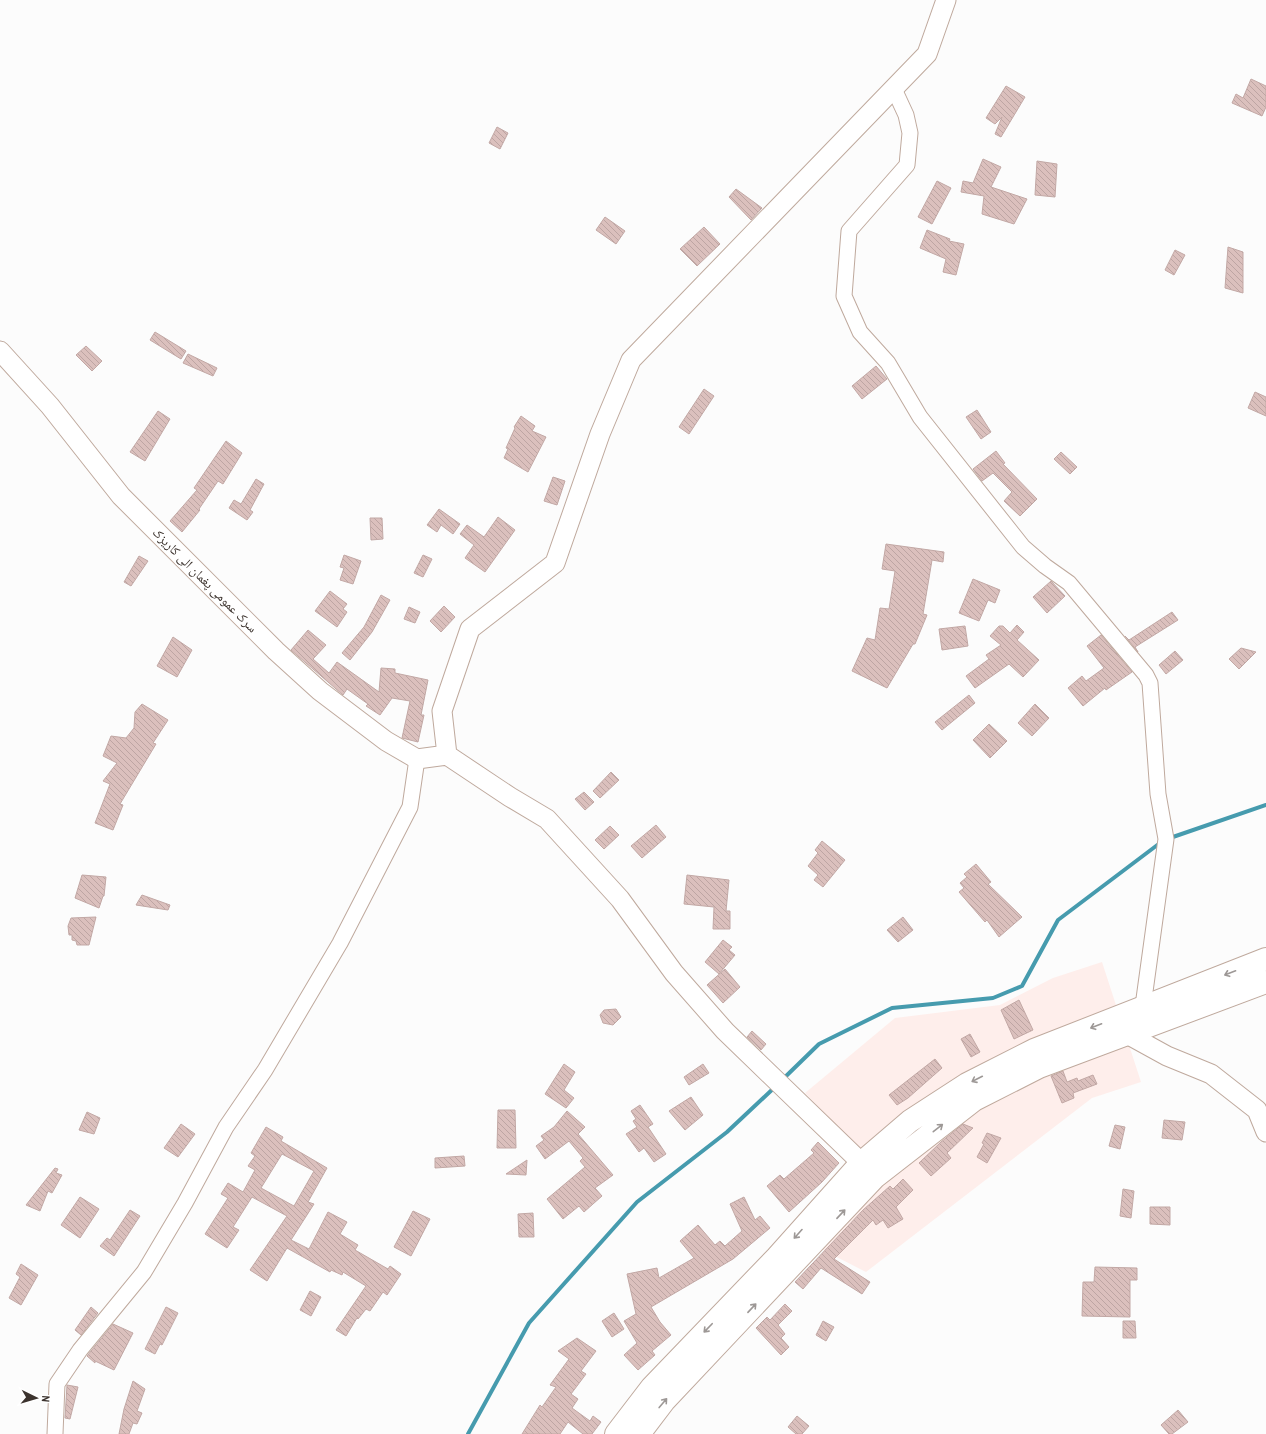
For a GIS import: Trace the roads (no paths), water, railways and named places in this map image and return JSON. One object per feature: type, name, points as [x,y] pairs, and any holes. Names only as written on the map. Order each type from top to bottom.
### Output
[{"type":"main road","points":[[1124,1025],[1144,1006],[1266,959]]},
{"type":"main road","points":[[616,1434],[652,1387],[777,1257],[868,1170],[974,1100],[1124,1025],[1266,982]]},
{"type":"main road","points":[[639,1434],[664,1401],[868,1170]]},
{"type":"street","points":[[447,754],[442,711],[470,629],[555,563],[600,434],[631,360],[867,114],[894,89],[927,54],[946,0]]},
{"type":"street","points":[[894,89],[906,115],[910,133],[907,165],[849,231],[844,296],[860,332],[888,363],[925,423],[1023,547],[1045,566],[1069,583],[1146,675],[1150,683],[1158,794],[1166,839],[1144,1006]]},
{"type":"street","name":"سرک عمومی پغمان الی کاریزک","points":[[0,351],[50,406],[121,496],[276,651],[320,691],[374,732],[417,759]]},
{"type":"street","points":[[55,1434],[57,1384],[80,1350],[144,1272],[185,1203],[226,1127],[265,1070],[340,943],[410,807],[417,759],[447,754],[510,798],[547,819],[620,899],[674,973],[725,1031],[868,1170]]},
{"type":"street","points":[[1124,1025],[1167,1056],[1211,1074],[1257,1110],[1266,1132]]},
{"type":"waterway","points":[[1170,838],[1266,805]]},
{"type":"waterway","points":[[782,1080],[819,1044],[892,1008],[993,998],[1022,986],[1058,920],[1160,843]]},
{"type":"waterway","points":[[468,1434],[529,1323],[637,1202],[727,1132],[776,1086]]}]
